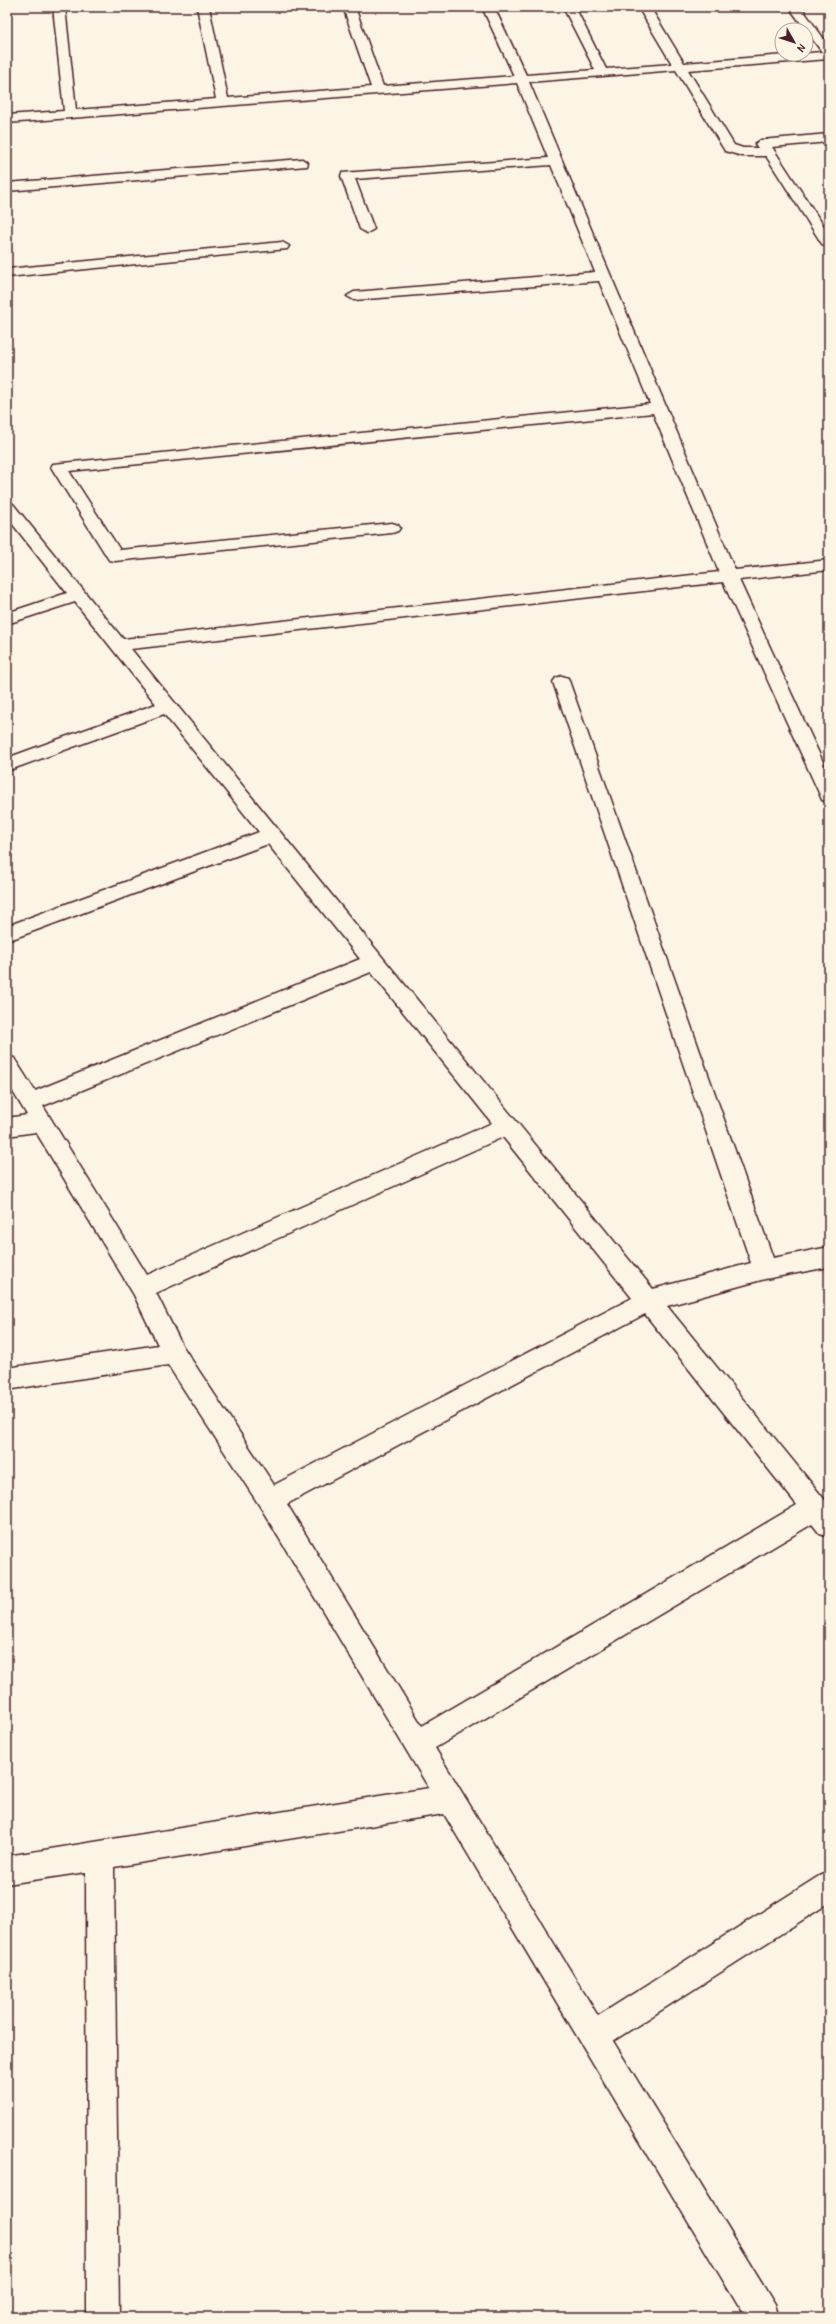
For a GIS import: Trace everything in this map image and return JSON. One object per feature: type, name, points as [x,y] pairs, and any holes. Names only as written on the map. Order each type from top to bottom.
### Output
[{"type":"street","points":[[59,7],[70,113]]},
{"type":"street","points":[[202,7],[223,101]]},
{"type":"street","points":[[349,7],[378,89]]},
{"type":"street","points":[[488,7],[521,78],[730,576],[829,795]]},
{"type":"street","points":[[569,7],[602,72]]},
{"type":"street","points":[[644,7],[729,148],[742,152],[770,152]]},
{"type":"street","points":[[794,7],[829,54]]},
{"type":"street","points":[[7,119],[829,54]]},
{"type":"street","points":[[829,138],[760,144],[770,152],[829,244]]},
{"type":"street","points":[[367,229],[347,176],[555,161]]},
{"type":"street","points":[[7,187],[302,163]]},
{"type":"street","points":[[7,273],[282,246]]},
{"type":"street","points":[[354,296],[603,276]]},
{"type":"street","points":[[392,528],[115,556],[59,467],[659,408]]},
{"type":"street","points":[[7,507],[822,1517],[417,1744]]},
{"type":"street","points":[[118,645],[829,565]]},
{"type":"street","points":[[7,619],[78,595]]},
{"type":"street","points":[[562,682],[766,1269]]},
{"type":"street","points":[[7,765],[167,706]]},
{"type":"street","points":[[7,934],[272,835]]},
{"type":"street","points":[[7,1127],[36,1112],[374,962]]},
{"type":"street","points":[[7,1064],[142,1288],[174,1353],[270,1500],[763,2317]]},
{"type":"street","points":[[142,1288],[507,1126]]},
{"type":"street","points":[[270,1500],[648,1301],[766,1269],[829,1258]]},
{"type":"street","points":[[7,1379],[174,1353]]},
{"type":"street","points":[[7,1870],[450,1799]]},
{"type":"street","points":[[100,1855],[103,2317]]},
{"type":"street","points":[[594,2036],[829,1886]]}]
